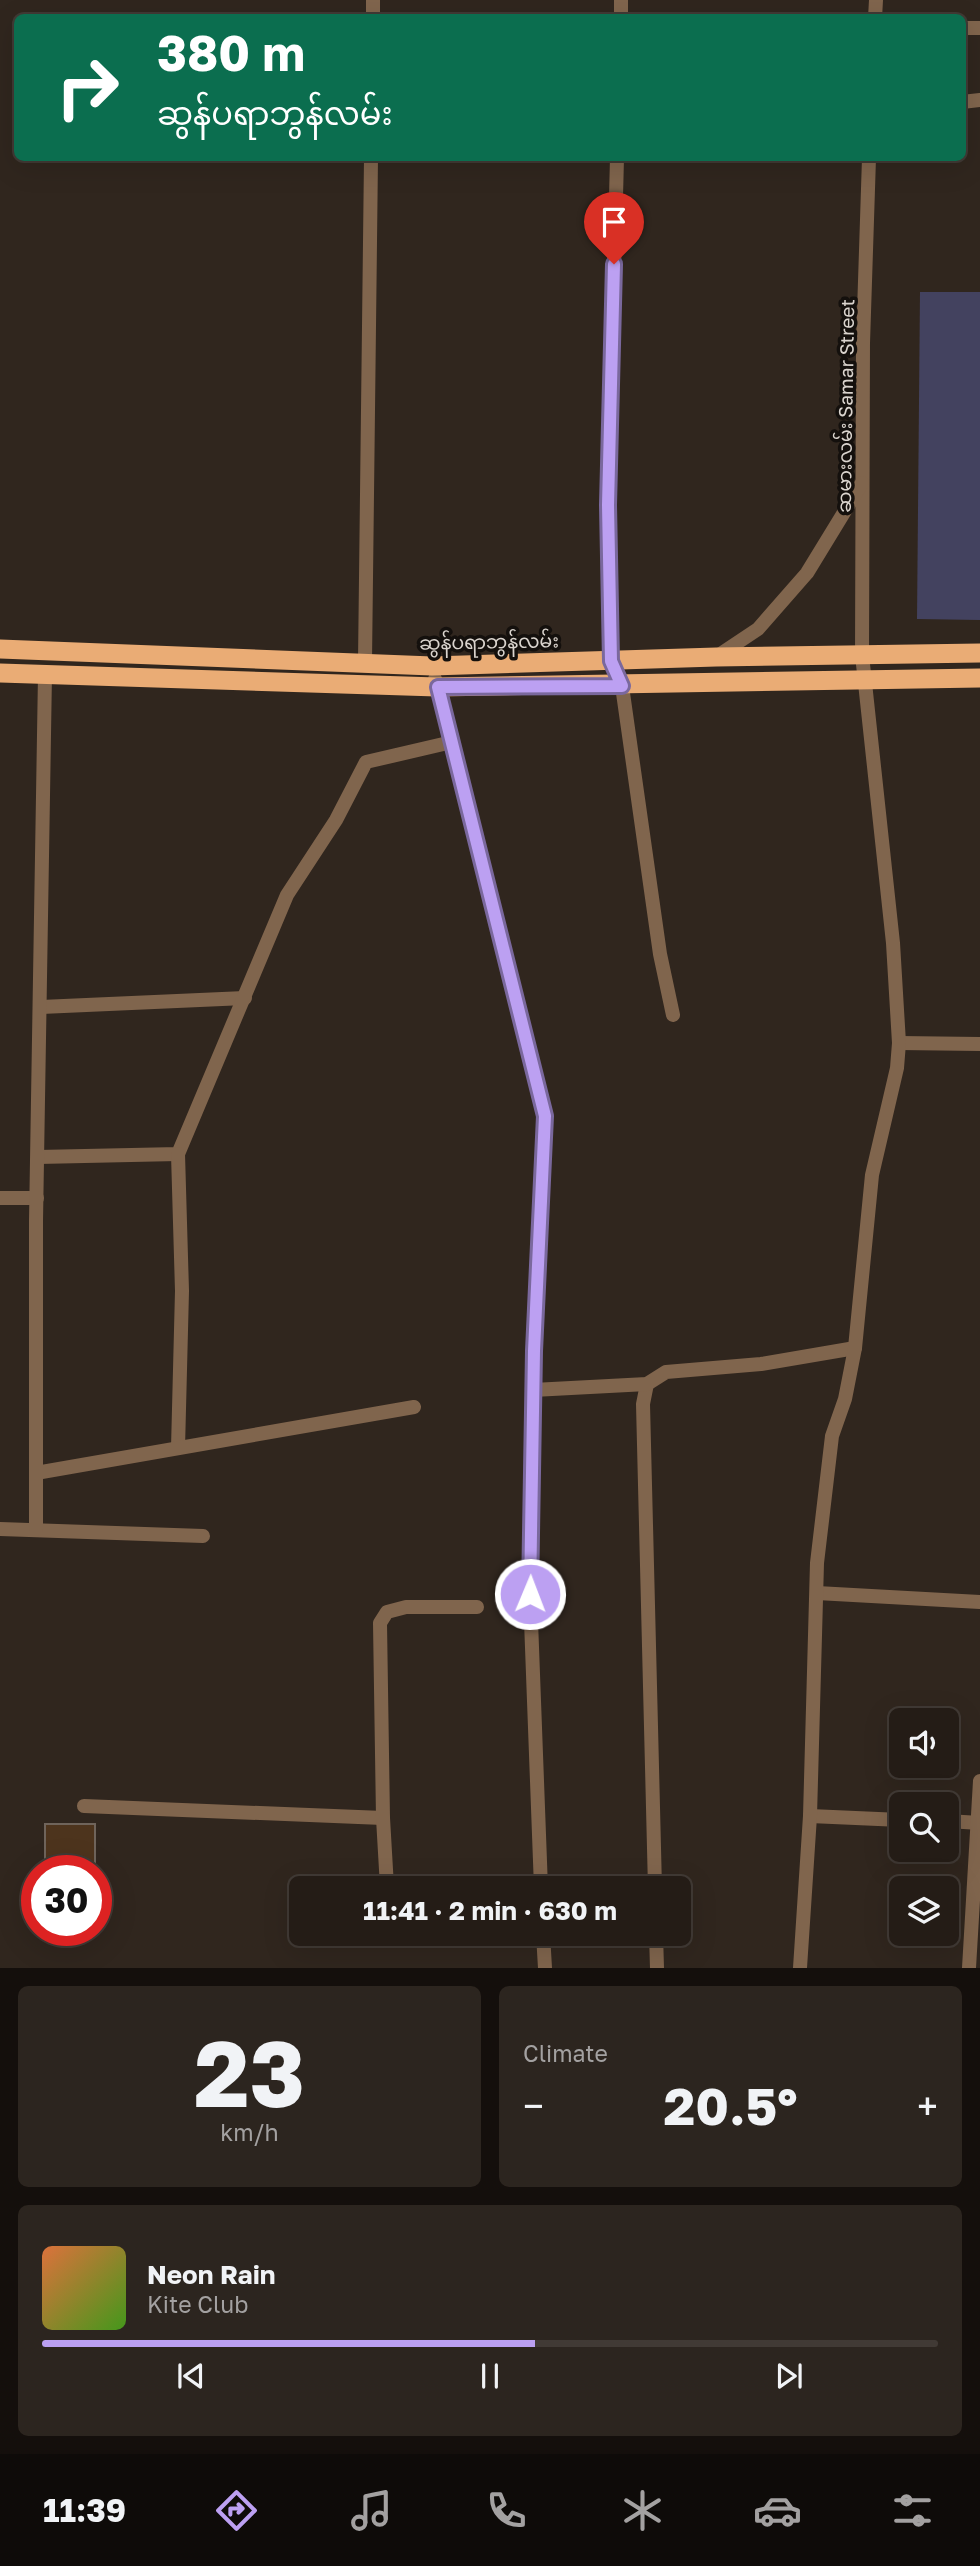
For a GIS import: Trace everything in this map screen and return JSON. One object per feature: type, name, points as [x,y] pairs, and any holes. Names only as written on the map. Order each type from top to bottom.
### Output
[{"type":"highway","name":"ဆွန်ပရာဘွန်လမ်း","points":[[0,649],[432,666],[716,657],[980,653]]},
{"type":"highway","points":[[0,673],[438,687],[980,678]]},
{"type":"street","points":[[365,662],[371,161]]},
{"type":"street","points":[[617,161],[608,505],[611,661],[622,686],[660,954],[673,1015]]},
{"type":"street","name":"ဆမားလမ်း Samar Street","points":[[800,1968],[810,1816],[817,1563],[832,1436],[845,1399],[855,1348],[872,1175],[897,1068],[899,1043],[893,943],[862,655],[863,343],[869,161]]},
{"type":"street","points":[[716,657],[758,629],[807,573],[863,482]]},
{"type":"street","points":[[432,666],[545,1116],[533,1390],[530,1594],[541,1876]]},
{"type":"street","points":[[36,1529],[37,1198],[45,674]]},
{"type":"street","points":[[178,1448],[182,1290],[178,1154],[287,895],[336,820],[366,762],[452,743]]},
{"type":"street","points":[[41,1007],[244,998]]},
{"type":"street","points":[[899,1043],[980,1044]]},
{"type":"street","points":[[38,1157],[178,1154]]},
{"type":"street","points":[[0,1198],[37,1198]]},
{"type":"street","points":[[533,1390],[647,1384],[666,1372],[761,1364],[855,1348]]},
{"type":"street","points":[[647,1384],[643,1404],[655,1876]]},
{"type":"street","points":[[36,1473],[414,1407]]},
{"type":"street","points":[[0,1529],[203,1536]]},
{"type":"street","points":[[817,1593],[980,1602]]},
{"type":"street","points":[[386,1876],[380,1623],[387,1612],[406,1607],[477,1607]]},
{"type":"street","points":[[969,1968],[980,1782]]},
{"type":"street","points":[[84,1806],[383,1818]]},
{"type":"street","points":[[810,1816],[889,1819]]},
{"type":"street","points":[[959,1822],[979,1823]]},
{"type":"street","points":[[544,1946],[545,1968]]},
{"type":"street","points":[[656,1946],[657,1968]]},
{"type":"shaded area","points":[[920,292],[980,292],[980,620],[917,619]]},
{"type":"building","points":[[45,1824],[95,1824],[95,1855],[45,1855]]},
{"type":"route","points":[[530,1594],[534,1351],[545,1116],[438,687],[622,686],[611,661],[608,505],[614,264]]}]
